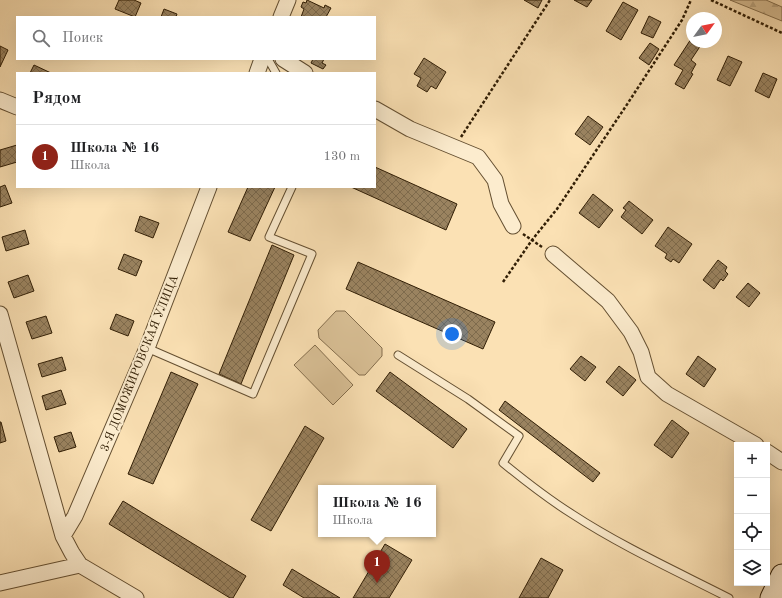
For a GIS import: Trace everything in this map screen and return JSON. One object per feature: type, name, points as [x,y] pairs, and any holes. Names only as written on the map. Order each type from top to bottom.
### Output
[{"type":"street","points":[[281,16],[286,0]]},
{"type":"street","points":[[256,72],[262,60]]},
{"type":"street","points":[[285,60],[304,72]]},
{"type":"street","points":[[0,100],[16,106]]},
{"type":"street","points":[[376,110],[410,129],[478,157],[495,180],[501,204],[513,226]]},
{"type":"street","name":"3-Я ДОМОЖИРОВСКАЯ УЛИЦА","points":[[63,536],[75,516],[147,348],[209,188]]},
{"type":"street","points":[[553,254],[608,301],[631,332],[642,352],[648,377],[667,394],[751,442]]},
{"type":"street","points":[[0,314],[63,536],[80,564],[136,598]]},
{"type":"street","points":[[770,454],[782,462]]},
{"type":"street","points":[[0,583],[80,564]]},
{"type":"street","points":[[771,598],[782,575]]},
{"type":"lane","points":[[269,60],[275,72]]},
{"type":"lane","points":[[147,348],[253,394],[312,254],[269,237],[292,188]]},
{"type":"lane","points":[[398,356],[468,399],[519,436],[503,463],[539,491],[571,514],[600,531],[729,598]]},
{"type":"path","points":[[454,147],[550,0]]},
{"type":"path","points":[[503,282],[532,240],[557,209],[626,106],[682,20],[691,0]]},
{"type":"path","points":[[711,0],[782,34]]},
{"type":"path","points":[[513,226],[553,254]]},
{"type":"green space","points":[[730,0],[766,0],[782,7],[782,21]]},
{"type":"green space","points":[[336,311],[345,311],[382,348],[382,356],[365,375],[359,375],[319,338],[318,330]]},
{"type":"green space","points":[[315,345],[353,385],[333,405],[294,365]]},
{"type":"building","points":[[119,0],[134,0],[141,3],[135,16],[115,9]]},
{"type":"building","points":[[307,0],[324,8],[325,5],[331,8],[327,16],[301,16],[304,9],[301,7],[303,2],[306,3]]},
{"type":"building","points":[[524,0],[542,0],[538,8]]},
{"type":"building","points":[[574,0],[592,0],[587,7]]},
{"type":"building","points":[[623,2],[638,10],[621,40],[606,31]]},
{"type":"building","points":[[164,9],[177,14],[176,16],[161,16]]},
{"type":"building","points":[[649,16],[661,22],[653,38],[641,33]]},
{"type":"building","points":[[650,43],[659,49],[649,65],[639,58]]},
{"type":"building","points":[[0,46],[8,50],[0,67]]},
{"type":"building","points":[[686,47],[686,48],[699,48],[691,60],[696,64],[691,73],[693,74],[684,89],[675,84],[683,70],[674,65]]},
{"type":"building","points":[[728,56],[742,62],[730,86],[717,80]]},
{"type":"building","points":[[424,58],[446,72],[436,89],[431,86],[427,92],[417,86],[421,78],[414,74]]},
{"type":"building","points":[[312,60],[324,60],[322,63],[326,65],[323,69],[311,63]]},
{"type":"building","points":[[34,65],[49,72],[30,72]]},
{"type":"building","points":[[763,73],[777,79],[769,98],[755,91]]},
{"type":"building","points":[[588,116],[603,127],[590,145],[575,134]]},
{"type":"building","points":[[16,145],[16,162],[0,167],[0,150]]},
{"type":"building","points":[[376,167],[457,204],[446,230],[353,188],[376,188]]},
{"type":"building","points":[[5,185],[12,203],[0,207],[0,187]]},
{"type":"building","points":[[248,188],[275,188],[250,241],[228,232]]},
{"type":"building","points":[[593,194],[613,210],[599,228],[579,213]]},
{"type":"building","points":[[629,201],[653,220],[642,234],[621,217],[626,210],[623,208]]},
{"type":"building","points":[[140,216],[159,223],[153,238],[135,231]]},
{"type":"building","points":[[668,227],[692,244],[679,263],[673,259],[671,262],[665,258],[667,254],[655,246]]},
{"type":"building","points":[[25,230],[29,244],[6,251],[2,237]]},
{"type":"building","points":[[272,245],[294,255],[241,384],[219,374]]},
{"type":"building","points":[[124,254],[142,261],[136,276],[118,269]]},
{"type":"building","points":[[718,260],[727,267],[725,271],[728,274],[723,281],[721,279],[714,289],[703,280]]},
{"type":"building","points":[[358,262],[495,322],[483,349],[346,289]]},
{"type":"building","points":[[28,275],[34,291],[14,298],[8,282]]},
{"type":"building","points":[[748,283],[760,293],[749,307],[736,297]]},
{"type":"building","points":[[116,314],[134,321],[128,336],[110,329]]},
{"type":"building","points":[[46,316],[52,333],[32,339],[26,322]]},
{"type":"building","points":[[581,356],[596,367],[585,381],[570,369]]},
{"type":"building","points":[[698,356],[716,369],[704,387],[686,374]]},
{"type":"building","points":[[62,357],[66,370],[42,377],[38,364]]},
{"type":"building","points":[[619,366],[636,380],[623,396],[606,382]]},
{"type":"building","points":[[171,372],[198,384],[153,484],[128,474]]},
{"type":"building","points":[[390,372],[467,429],[453,448],[376,391]]},
{"type":"building","points":[[61,390],[66,404],[46,410],[42,396]]},
{"type":"building","points":[[505,401],[600,473],[593,482],[499,410]]},
{"type":"building","points":[[672,420],[689,433],[672,458],[654,445]]},
{"type":"building","points":[[0,422],[6,441],[0,443]]},
{"type":"building","points":[[305,426],[324,438],[271,531],[251,520]]},
{"type":"building","points":[[71,432],[76,447],[59,452],[54,437]]},
{"type":"building","points":[[123,501],[246,576],[233,598],[230,598],[109,524]]},
{"type":"building","points":[[385,544],[412,560],[389,598],[353,598]]},
{"type":"building","points":[[541,558],[563,570],[548,598],[519,598]]},
{"type":"building","points":[[292,569],[340,598],[304,598],[283,585]]},
{"type":"place","name":"Школа № 16","points":[[377,583]]}]
